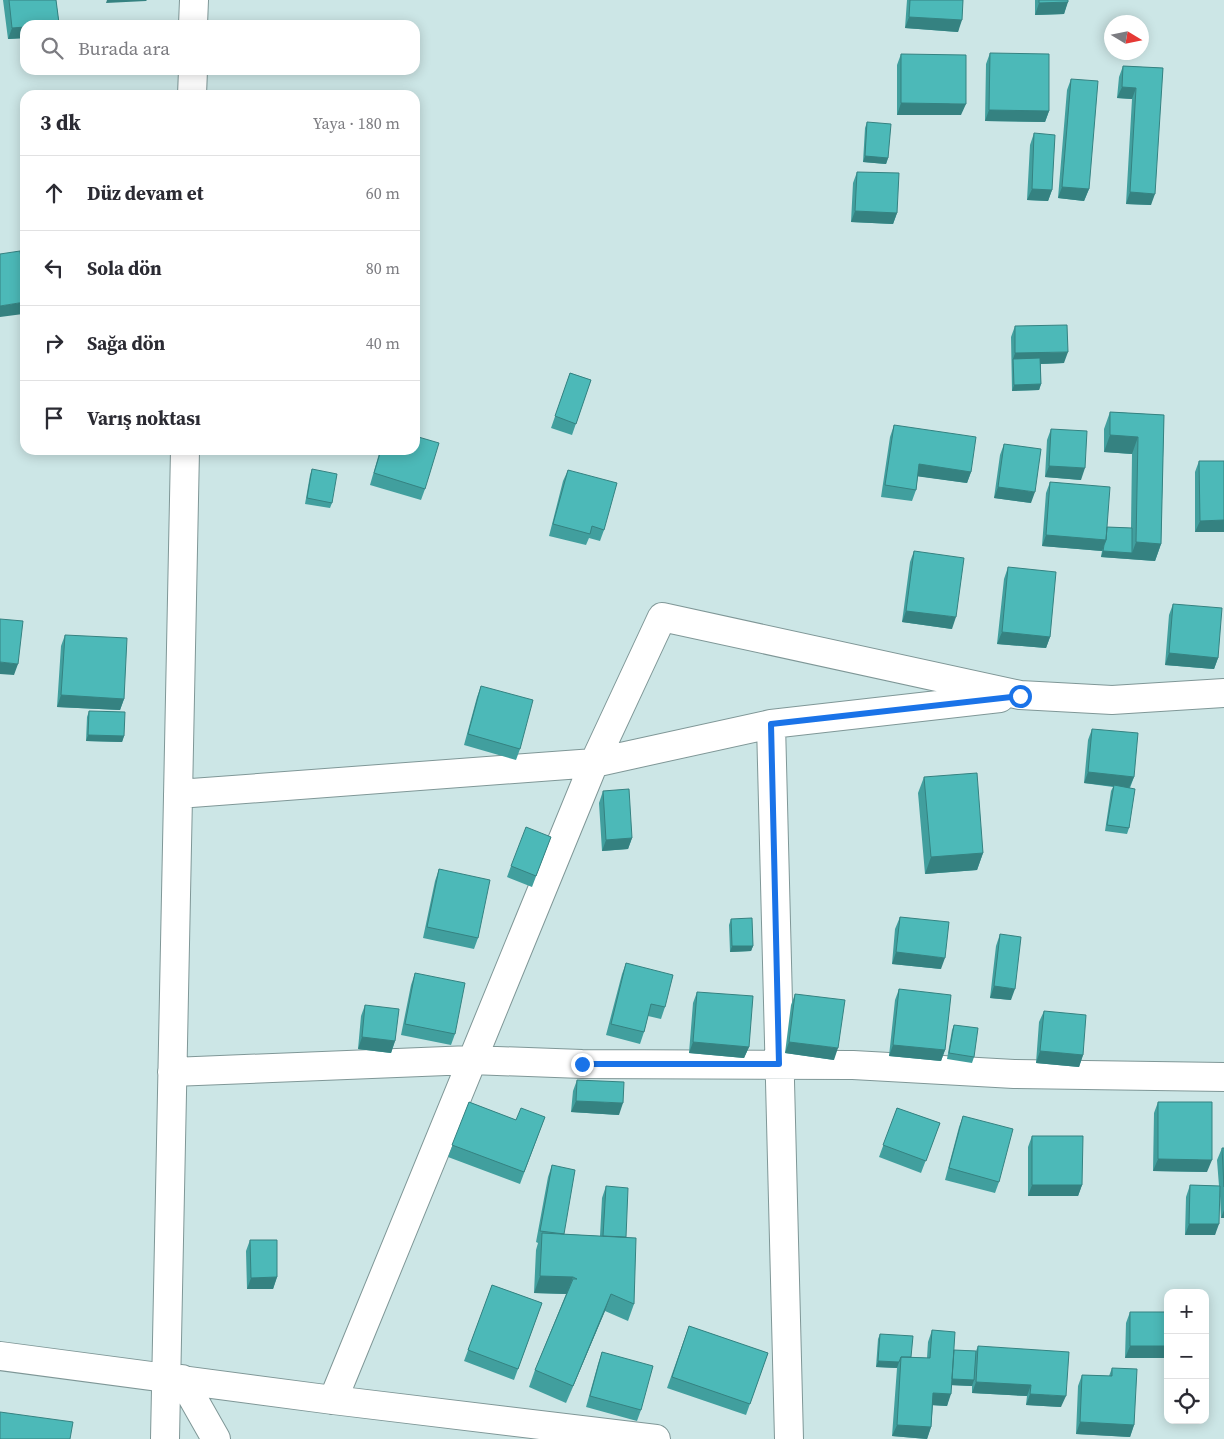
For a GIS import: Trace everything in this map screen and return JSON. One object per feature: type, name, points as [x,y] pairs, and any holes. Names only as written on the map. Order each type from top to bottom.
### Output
[{"type":"street","points":[[194,0],[194,20]]},
{"type":"street","points":[[192,90],[193,75]]},
{"type":"street","points":[[165,1439],[174,1378],[172,1072],[185,455]]},
{"type":"street","points":[[333,1400],[594,763],[662,617],[1020,696]]},
{"type":"street","points":[[178,794],[594,763],[771,724],[1020,696],[1112,700],[1224,694]]},
{"type":"street","points":[[771,724],[789,1439]]},
{"type":"street","points":[[172,1072],[471,1060],[582,1064],[853,1065],[1014,1074],[1224,1076]]},
{"type":"street","points":[[0,1356],[333,1400],[482,1429],[656,1439]]},
{"type":"street","points":[[174,1378],[216,1439]]},
{"type":"building","points":[[9,0],[56,0],[59,20],[20,20],[20,27],[12,28]]},
{"type":"building","points":[[910,0],[963,0],[962,20],[909,17]]},
{"type":"building","points":[[1039,0],[1068,0],[1068,2],[1039,3]]},
{"type":"building","points":[[990,53],[1049,54],[1049,111],[989,110]]},
{"type":"building","points":[[901,54],[966,55],[966,104],[901,103]]},
{"type":"building","points":[[1123,66],[1163,68],[1155,194],[1130,192],[1136,88],[1122,87]]},
{"type":"building","points":[[1071,79],[1098,81],[1089,189],[1062,187]]},
{"type":"building","points":[[867,122],[891,124],[888,158],[865,156]]},
{"type":"building","points":[[1034,133],[1055,135],[1052,190],[1032,189]]},
{"type":"building","points":[[857,172],[899,173],[897,213],[855,211]]},
{"type":"building","points":[[20,251],[20,303],[0,306],[0,254]]},
{"type":"building","points":[[1067,325],[1068,352],[1015,353],[1015,326]]},
{"type":"building","points":[[1040,358],[1041,384],[1014,385],[1013,359]]},
{"type":"building","points":[[570,373],[591,380],[576,424],[555,416]]},
{"type":"building","points":[[1110,412],[1164,415],[1161,544],[1136,542],[1138,437],[1110,435]]},
{"type":"building","points":[[894,425],[976,437],[971,472],[919,464],[916,490],[885,485]]},
{"type":"building","points":[[1051,429],[1087,431],[1085,468],[1049,466]]},
{"type":"building","points":[[420,437],[439,443],[425,489],[374,473],[379,455],[420,455]]},
{"type":"building","points":[[1004,444],[1041,449],[1035,492],[998,487]]},
{"type":"building","points":[[1199,461],[1224,461],[1224,520],[1200,521]]},
{"type":"building","points":[[312,469],[337,474],[332,503],[307,498]]},
{"type":"building","points":[[568,470],[617,483],[604,530],[592,526],[590,534],[553,524]]},
{"type":"building","points":[[1050,482],[1110,487],[1106,540],[1046,535]]},
{"type":"building","points":[[1107,527],[1132,528],[1132,553],[1103,551]]},
{"type":"building","points":[[914,551],[964,558],[956,617],[906,611]]},
{"type":"building","points":[[1008,567],[1056,572],[1050,637],[1002,632]]},
{"type":"building","points":[[1173,604],[1222,608],[1218,658],[1169,653]]},
{"type":"building","points":[[0,619],[23,621],[18,664],[0,662]]},
{"type":"building","points":[[65,635],[127,638],[124,699],[61,695]]},
{"type":"building","points":[[481,686],[533,700],[520,749],[468,734]]},
{"type":"building","points":[[89,711],[125,712],[124,736],[88,735]]},
{"type":"building","points":[[1092,729],[1138,733],[1134,777],[1088,772]]},
{"type":"building","points":[[977,773],[983,853],[931,857],[924,777]]},
{"type":"building","points":[[1114,785],[1135,789],[1129,828],[1107,825]]},
{"type":"building","points":[[629,789],[632,838],[606,840],[603,791]]},
{"type":"building","points":[[526,827],[551,837],[536,876],[511,866]]},
{"type":"building","points":[[439,869],[490,880],[478,938],[427,927]]},
{"type":"building","points":[[900,917],[949,922],[945,958],[896,952]]},
{"type":"building","points":[[752,918],[753,946],[732,946],[731,919]]},
{"type":"building","points":[[1000,934],[1021,937],[1015,989],[994,986]]},
{"type":"building","points":[[626,963],[673,975],[665,1007],[651,1004],[644,1032],[611,1024]]},
{"type":"building","points":[[415,973],[465,983],[455,1034],[405,1024]]},
{"type":"building","points":[[899,989],[951,995],[945,1050],[893,1045]]},
{"type":"building","points":[[697,992],[753,996],[749,1047],[693,1042]]},
{"type":"building","points":[[795,994],[845,1000],[838,1048],[789,1042]]},
{"type":"building","points":[[365,1005],[399,1009],[395,1041],[362,1037]]},
{"type":"building","points":[[1044,1011],[1086,1015],[1083,1055],[1040,1051]]},
{"type":"building","points":[[954,1025],[978,1028],[974,1057],[949,1053]]},
{"type":"building","points":[[577,1080],[624,1082],[623,1103],[576,1101]]},
{"type":"building","points":[[469,1102],[516,1120],[521,1108],[545,1117],[524,1172],[452,1145]]},
{"type":"building","points":[[1158,1102],[1212,1102],[1212,1160],[1158,1159]]},
{"type":"building","points":[[897,1108],[940,1123],[926,1161],[883,1145]]},
{"type":"building","points":[[963,1116],[1013,1129],[999,1182],[949,1168]]},
{"type":"building","points":[[1032,1136],[1083,1136],[1082,1185],[1032,1185]]},
{"type":"building","points":[[1222,1148],[1224,1148],[1224,1187]]},
{"type":"building","points":[[552,1165],[575,1170],[564,1234],[540,1231]]},
{"type":"building","points":[[1190,1185],[1220,1186],[1219,1224],[1189,1224]]},
{"type":"building","points":[[606,1186],[628,1188],[626,1237],[603,1236]]},
{"type":"building","points":[[542,1233],[636,1238],[634,1304],[611,1294],[573,1386],[535,1370],[573,1279],[577,1279],[573,1277],[540,1276]]},
{"type":"building","points":[[250,1240],[277,1240],[277,1277],[251,1278]]},
{"type":"building","points":[[492,1285],[542,1303],[518,1369],[468,1350]]},
{"type":"building","points":[[1130,1312],[1164,1312],[1164,1346],[1130,1346]]},
{"type":"building","points":[[689,1326],[768,1353],[750,1404],[672,1377]]},
{"type":"building","points":[[932,1330],[955,1332],[951,1394],[933,1393],[931,1427],[897,1425],[901,1357],[930,1358]]},
{"type":"building","points":[[880,1334],[913,1336],[911,1357],[901,1357],[899,1362],[878,1361]]},
{"type":"building","points":[[978,1346],[1069,1352],[1066,1396],[1030,1394],[1031,1385],[976,1382]]},
{"type":"building","points":[[954,1350],[976,1351],[974,1380],[952,1379]]},
{"type":"building","points":[[602,1352],[653,1366],[641,1410],[590,1396]]},
{"type":"building","points":[[1112,1368],[1137,1369],[1134,1425],[1080,1422],[1082,1375],[1112,1376]]},
{"type":"building","points":[[0,1412],[73,1422],[70,1439],[0,1439]]},
{"type":"route","points":[[582,1064],[779,1064],[771,724],[1020,696]]}]
